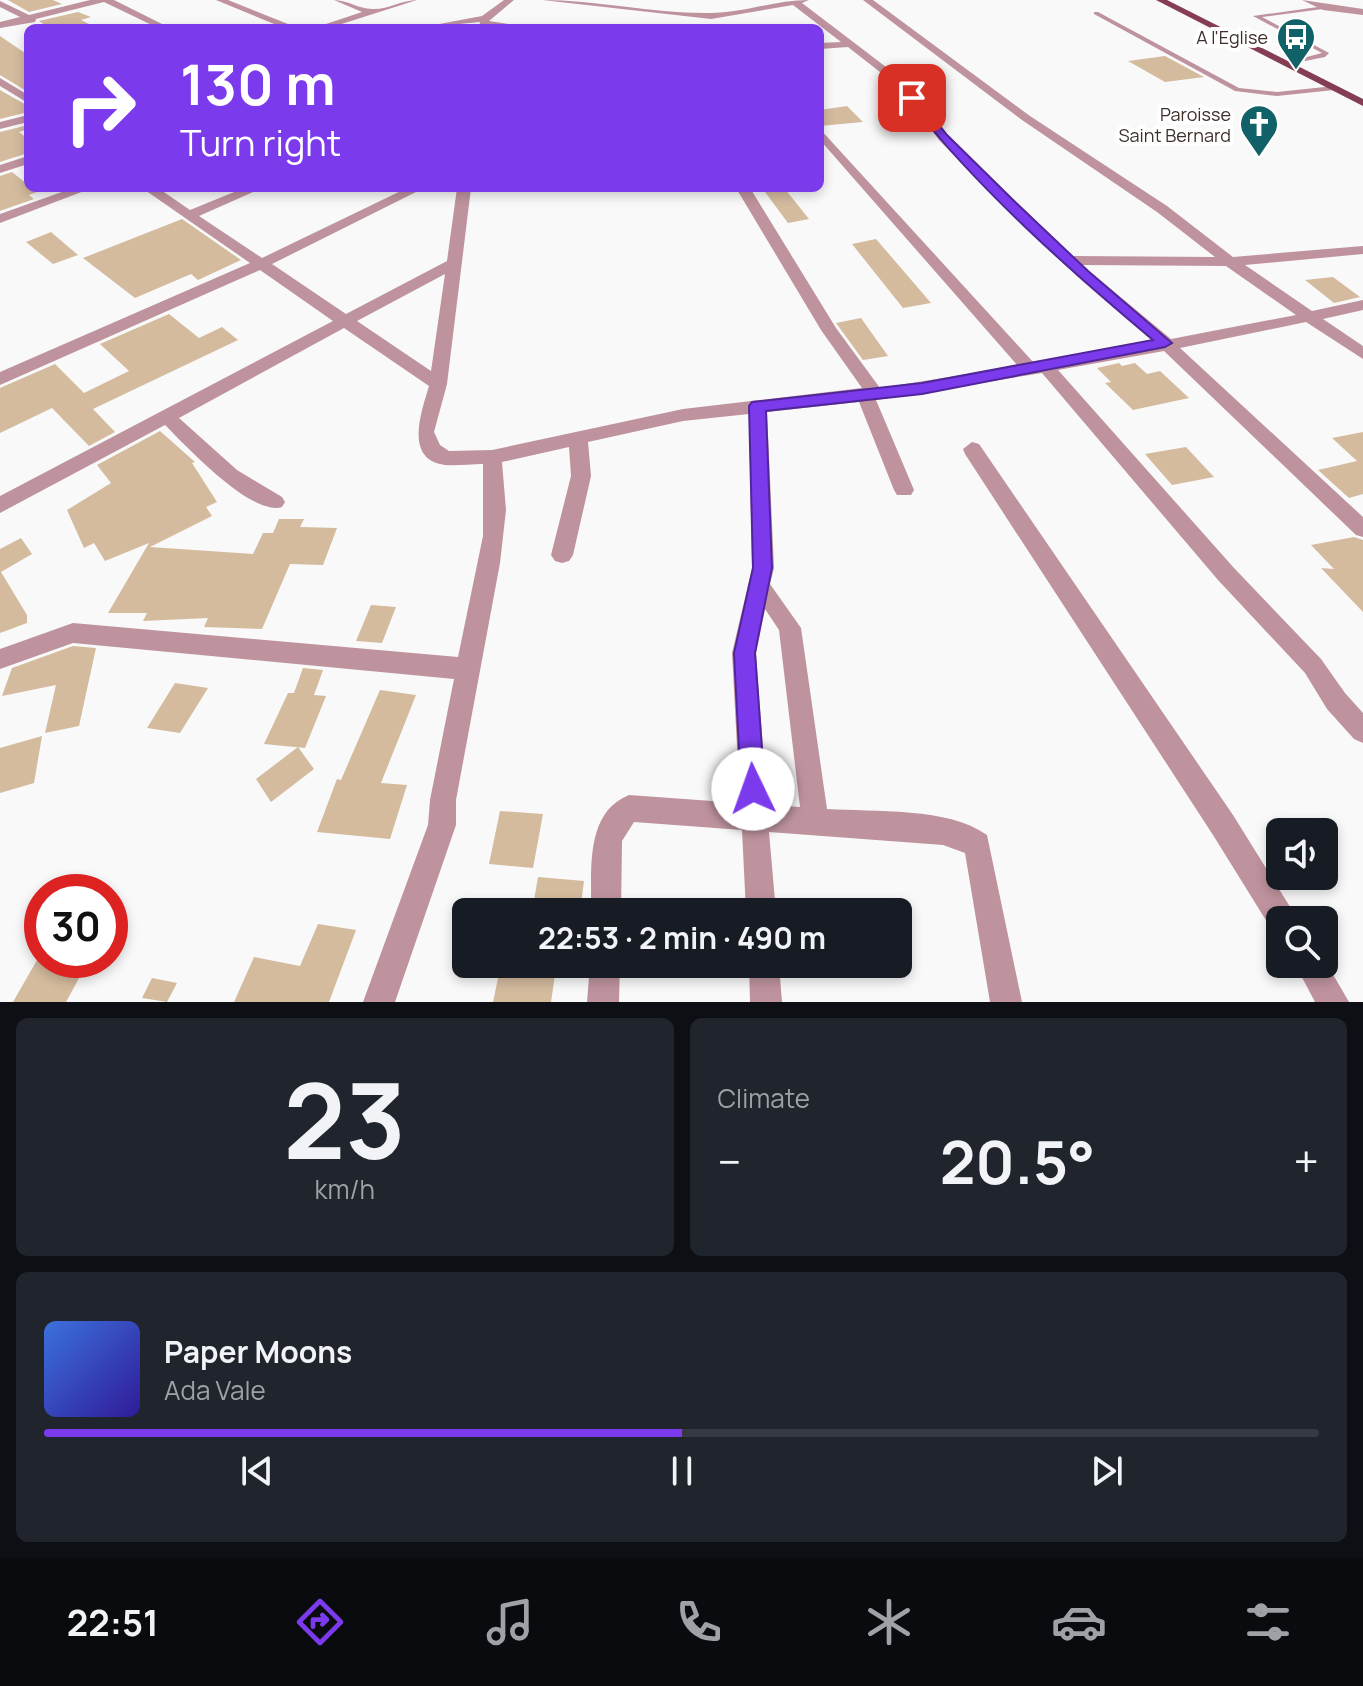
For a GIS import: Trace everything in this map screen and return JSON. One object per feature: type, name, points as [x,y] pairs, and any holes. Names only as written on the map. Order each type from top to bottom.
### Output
[{"type":"main road","points":[[1160,0],[1363,103]]},
{"type":"main road","points":[[1186,0],[1223,18]]},
{"type":"main road","points":[[1291,52],[1328,70]]},
{"type":"main road","points":[[1338,90],[1363,90]]},
{"type":"street","points":[[0,25],[104,0],[156,24]]},
{"type":"street","points":[[220,0],[283,24]]},
{"type":"street","points":[[338,0],[370,12]]},
{"type":"street","points":[[332,24],[413,0]]},
{"type":"street","points":[[484,23],[510,0]]},
{"type":"street","points":[[546,0],[711,16],[800,1],[907,88],[943,137],[1083,274],[1165,343],[1363,529]]},
{"type":"street","points":[[658,13],[671,0]]},
{"type":"street","points":[[867,0],[1026,118],[1162,209],[1233,264],[1363,354]]},
{"type":"street","points":[[1306,0],[1323,7],[1363,12]]},
{"type":"street","points":[[0,4],[38,24]]},
{"type":"street","points":[[824,46],[850,44]]},
{"type":"street","points":[[0,81],[24,97]]},
{"type":"street","points":[[0,126],[24,119]]},
{"type":"street","points":[[824,137],[1313,666],[1336,701],[1363,731]]},
{"type":"street","points":[[0,169],[24,161]]},
{"type":"street","points":[[0,219],[74,192]]},
{"type":"street","points":[[155,192],[438,384]]},
{"type":"street","points":[[191,214],[245,192]]},
{"type":"street","points":[[0,379],[261,264],[409,192]]},
{"type":"street","points":[[463,192],[438,384],[425,432],[432,449],[445,458],[492,457],[683,415],[869,392],[922,389],[1313,317],[1363,305]]},
{"type":"street","points":[[745,192],[869,392],[904,490]]},
{"type":"street","points":[[1072,260],[1233,264],[1276,262],[1363,250]]},
{"type":"street","points":[[0,505],[454,263]]},
{"type":"street","points":[[758,406],[763,568],[744,653],[760,898]]},
{"type":"street","points":[[165,415],[201,449],[259,495],[275,502]]},
{"type":"street","points":[[562,555],[581,476],[578,440]]},
{"type":"street","points":[[972,449],[1223,825],[1273,906]]},
{"type":"street","points":[[379,1002],[442,825],[443,800],[493,537],[497,482],[492,457]]},
{"type":"street","points":[[757,585],[769,596],[790,628],[815,822]]},
{"type":"street","points":[[0,659],[73,633],[434,668],[468,668]]},
{"type":"street","points":[[607,898],[609,830],[618,814],[629,808],[943,831],[965,836],[977,845],[1006,1002]]},
{"type":"street","points":[[603,1002],[604,978]]},
{"type":"street","points":[[765,978],[766,1002]]},
{"type":"street","points":[[1318,978],[1333,1002]]},
{"type":"lane","points":[[1305,59],[1326,53],[1256,16],[1323,7]]},
{"type":"lane","points":[[1096,13],[1237,90],[1277,94],[1338,90]]},
{"type":"building","points":[[8,0],[53,0],[62,4],[29,12]]},
{"type":"building","points":[[78,12],[91,17],[81,20],[89,24],[43,24],[39,21]]},
{"type":"building","points":[[0,36],[24,52],[24,90],[0,75]]},
{"type":"building","points":[[1165,56],[1204,77],[1165,82],[1128,61]]},
{"type":"building","points":[[0,90],[24,104],[24,113],[0,119]]},
{"type":"building","points":[[847,106],[863,122],[824,126],[824,109]]},
{"type":"building","points":[[24,126],[24,130],[19,132],[24,136],[24,154],[0,162],[0,132]]},
{"type":"building","points":[[12,172],[24,182],[24,192],[37,192],[29,195],[34,199],[0,211],[0,176]]},
{"type":"building","points":[[765,192],[787,192],[809,219],[788,223]]},
{"type":"building","points":[[182,219],[241,260],[198,280],[191,274],[135,298],[83,258]]},
{"type":"building","points":[[51,232],[78,255],[53,264],[26,242]]},
{"type":"building","points":[[876,239],[931,303],[903,308],[852,244]]},
{"type":"building","points":[[1333,277],[1360,297],[1334,303],[1305,280]]},
{"type":"building","points":[[169,314],[199,338],[222,327],[238,340],[93,409],[115,432],[89,446],[52,408],[0,433],[0,388],[55,364],[84,393],[129,371],[100,344]]},
{"type":"building","points":[[861,318],[888,356],[863,360],[836,323]]},
{"type":"building","points":[[1119,363],[1122,366],[1135,363],[1147,374],[1160,371],[1189,398],[1133,410],[1105,383],[1111,382],[1097,368]]},
{"type":"building","points":[[160,431],[195,462],[192,463],[217,502],[206,507],[212,516],[150,547],[253,554],[263,533],[273,533],[279,519],[304,519],[300,527],[337,528],[323,565],[290,564],[262,629],[204,627],[208,618],[143,621],[147,613],[108,613],[149,543],[105,561],[94,543],[84,548],[67,510],[111,483],[97,465]]},
{"type":"building","points":[[1363,432],[1363,494],[1349,498],[1318,470],[1357,461],[1332,438]]},
{"type":"building","points":[[1186,447],[1214,477],[1172,485],[1145,454]]},
{"type":"building","points":[[1354,537],[1363,540],[1363,612],[1321,568],[1334,569],[1311,545]]},
{"type":"building","points":[[21,538],[32,554],[1,572],[27,615],[27,623],[0,633],[0,549]]},
{"type":"building","points":[[371,605],[396,607],[382,643],[356,641]]},
{"type":"building","points":[[73,646],[96,648],[79,726],[45,733],[56,685],[2,696],[12,668]]},
{"type":"building","points":[[303,668],[323,670],[314,695],[326,696],[305,748],[264,744],[288,693],[294,693]]},
{"type":"building","points":[[175,683],[208,688],[180,733],[147,728]]},
{"type":"building","points":[[380,690],[416,695],[381,783],[407,785],[390,839],[317,832],[337,779],[341,780]]},
{"type":"building","points":[[42,736],[34,783],[0,793],[0,748]]},
{"type":"building","points":[[298,747],[314,769],[271,802],[256,779]]},
{"type":"building","points":[[500,811],[543,814],[533,868],[489,864]]},
{"type":"building","points":[[538,877],[584,881],[582,898],[534,898]]},
{"type":"building","points":[[318,924],[356,930],[329,1002],[234,1002],[254,957],[300,966]]},
{"type":"building","points":[[27,978],[79,978],[66,1002],[13,1002]]},
{"type":"building","points":[[152,978],[177,983],[167,1002],[142,998]]},
{"type":"building","points":[[498,978],[555,978],[551,1002],[493,1002]]},
{"type":"place","name":"A l'Eglise","points":[[1296,71]]},
{"type":"place","name":"Paroisse Saint Bernard","points":[[1259,158]]},
{"type":"route","points":[[753,789],[744,653],[763,568],[758,406],[922,389],[1165,343],[1083,274],[1072,260],[1010,205],[943,137],[912,98]]}]
